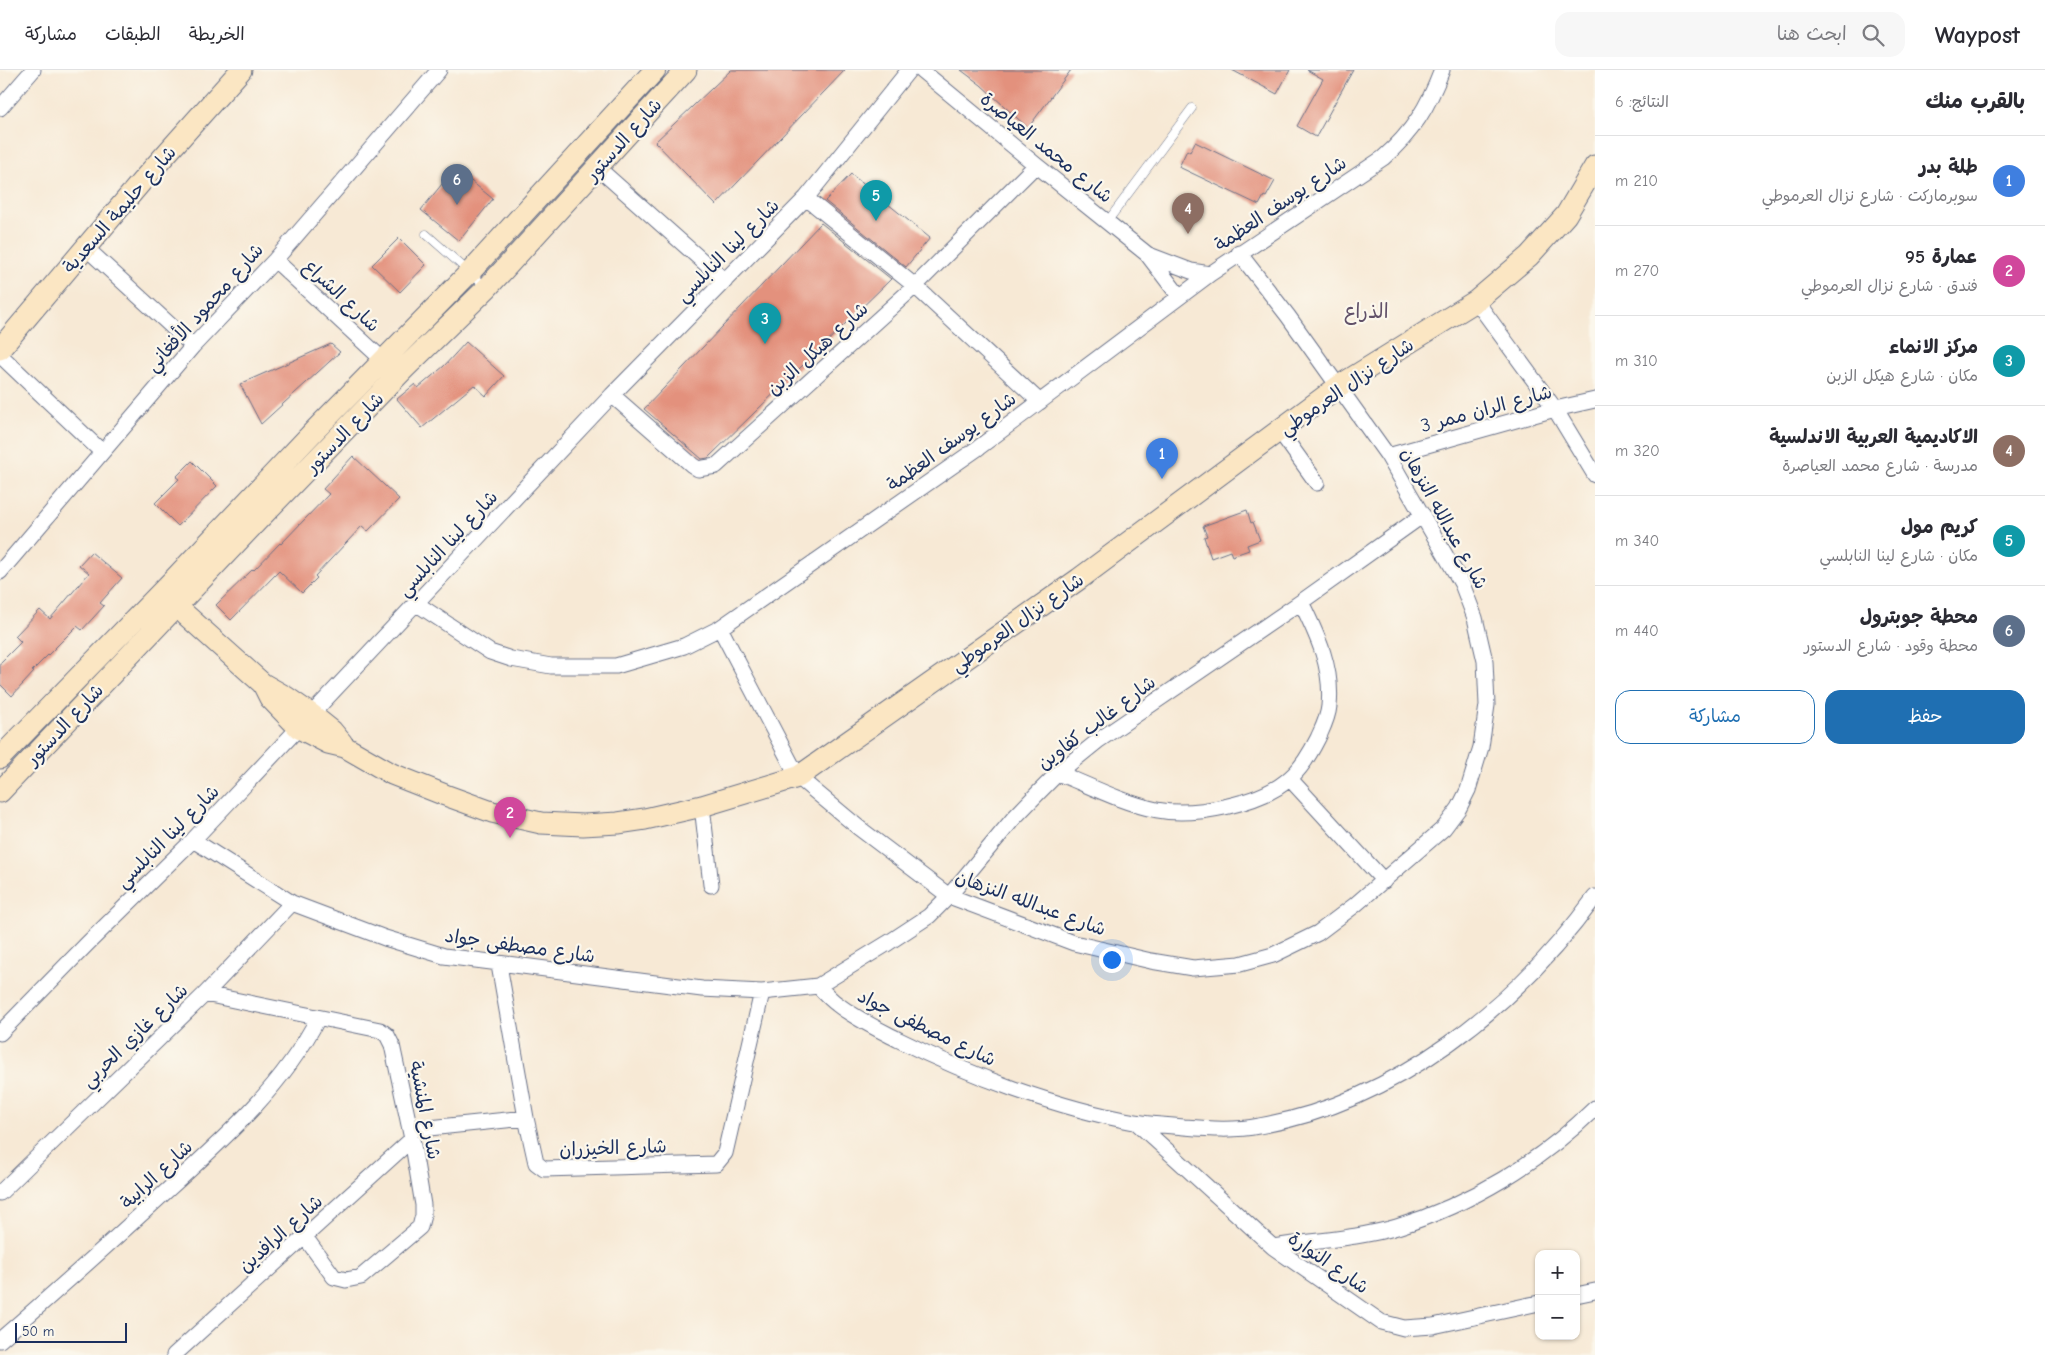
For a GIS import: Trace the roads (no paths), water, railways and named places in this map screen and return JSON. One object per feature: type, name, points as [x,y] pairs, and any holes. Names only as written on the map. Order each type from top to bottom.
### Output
[{"type":"street","points":[[0,108],[33,70]]},
{"type":"street","name":"شارع حليمة السعدية","points":[[0,349],[85,247],[241,70]]},
{"type":"street","name":"شارع محمود الأفغاني","points":[[0,572],[193,346],[275,260],[439,70]]},
{"type":"street","name":"شارع الدستور","points":[[0,758],[470,272],[655,70]]},
{"type":"street","name":"شارع الدستور","points":[[0,792],[404,370],[487,288],[686,70]]},
{"type":"street","name":"شارع لينا النابلسي","points":[[1,1029],[193,840],[612,395],[806,198],[909,70]]},
{"type":"street","name":"شارع محمد العياصرة","points":[[921,70],[1147,254],[1179,296]]},
{"type":"street","name":"شارع يوسف العظمة","points":[[417,604],[490,652],[511,659],[551,666],[616,666],[684,646],[720,628],[978,448],[1239,253],[1383,158],[1400,143],[1416,123],[1432,98],[1442,70]]},
{"type":"street","name":"شارع هيكل الزبن","points":[[612,395],[692,465],[698,469],[716,466],[915,286],[1036,165]]},
{"type":"street","points":[[598,168],[725,281]]},
{"type":"street","name":"شارع نزال العرموطي","points":[[177,607],[262,684],[286,697],[306,722],[341,739],[345,747],[392,774],[445,796],[492,812],[541,823],[583,825],[618,823],[702,806],[798,777],[1079,579],[1339,386],[1476,301],[1529,256],[1566,216],[1594,172]]},
{"type":"street","points":[[806,198],[915,286],[1040,402]]},
{"type":"street","points":[[85,247],[193,346]]},
{"type":"street","name":"شارع عبدالله النزهان","points":[[720,628],[798,777],[859,828],[949,896],[1074,943],[1151,961],[1194,968],[1240,964],[1273,955],[1318,933],[1384,881],[1444,828],[1459,808],[1468,790],[1481,747],[1487,705],[1485,661],[1476,618],[1462,584],[1388,456],[1339,386],[1239,253]]},
{"type":"street","name":"شارع محمد العياصرة","points":[[1147,254],[1191,271],[1210,274]]},
{"type":"street","name":"شارع الشراع","points":[[275,260],[383,360]]},
{"type":"street","points":[[1476,301],[1555,409],[1595,475]]},
{"type":"street","points":[[0,355],[102,452]]},
{"type":"street","name":"شارع الران ممر 3","points":[[1388,456],[1555,409],[1595,400]]},
{"type":"street","points":[[1279,430],[1317,483]]},
{"type":"street","name":"شارع غالب كفاوين","points":[[818,986],[929,916],[949,896],[1013,819],[1058,773],[1098,740],[1300,602],[1423,515]]},
{"type":"street","points":[[1058,773],[1126,801],[1172,812],[1202,811],[1233,806],[1271,791],[1290,778],[1311,752],[1326,722],[1329,706],[1330,686],[1324,656],[1320,642],[1300,602]]},
{"type":"street","points":[[1290,778],[1384,881]]},
{"type":"street","points":[[702,806],[710,885]]},
{"type":"street","name":"شارع مصطفى جواد","points":[[193,840],[292,903],[385,938],[444,956],[499,965],[702,989],[762,992],[818,986],[836,1003],[859,1019],[977,1076],[1042,1099],[1092,1113],[1137,1123],[1214,1130],[1259,1127],[1308,1114],[1366,1092],[1425,1060],[1490,1013],[1570,932],[1595,897]]},
{"type":"street","name":"شارع غازي الحربي","points":[[0,1193],[205,994],[292,903]]},
{"type":"street","name":"شارع الخيزران","points":[[499,965],[526,1118],[536,1163],[544,1169],[716,1164],[725,1153],[762,992]]},
{"type":"street","name":"شارع المنشية","points":[[205,994],[380,1030],[387,1034],[392,1044],[411,1134],[423,1205],[420,1227],[361,1277],[346,1280],[334,1277],[305,1237]]},
{"type":"street","name":"شارع الرابية","points":[[0,1340],[201,1160],[246,1115],[286,1071],[306,1044],[318,1018]]},
{"type":"street","points":[[1273,1247],[1396,1227],[1457,1204],[1521,1169],[1595,1108]]},
{"type":"street","points":[[411,1134],[526,1118]]},
{"type":"street","name":"شارع النوارة","points":[[1137,1123],[1273,1247],[1381,1322],[1404,1328],[1433,1326],[1535,1304]]},
{"type":"street","name":"شارع الرافدين","points":[[174,1355],[305,1237],[411,1134]]},
{"type":"street","points":[[1580,1294],[1595,1291]]},
{"type":"lane","points":[[1107,222],[1192,108]]},
{"type":"lane","points":[[426,234],[487,288]]},
{"type":"place","name":"محطة جوبترول","points":[[457,205]]},
{"type":"place","name":"كريم مول","points":[[876,221]]},
{"type":"place","name":"الاكاديمية العربية الاندلسية","points":[[1188,234]]},
{"type":"place","name":"مركز الانماء","points":[[765,344]]},
{"type":"place","name":"طلة بدر","points":[[1162,479]]},
{"type":"place","name":"عمارة 95","points":[[510,838]]},
{"type":"district","name":"الذراع","points":[[1366,311]]}]
